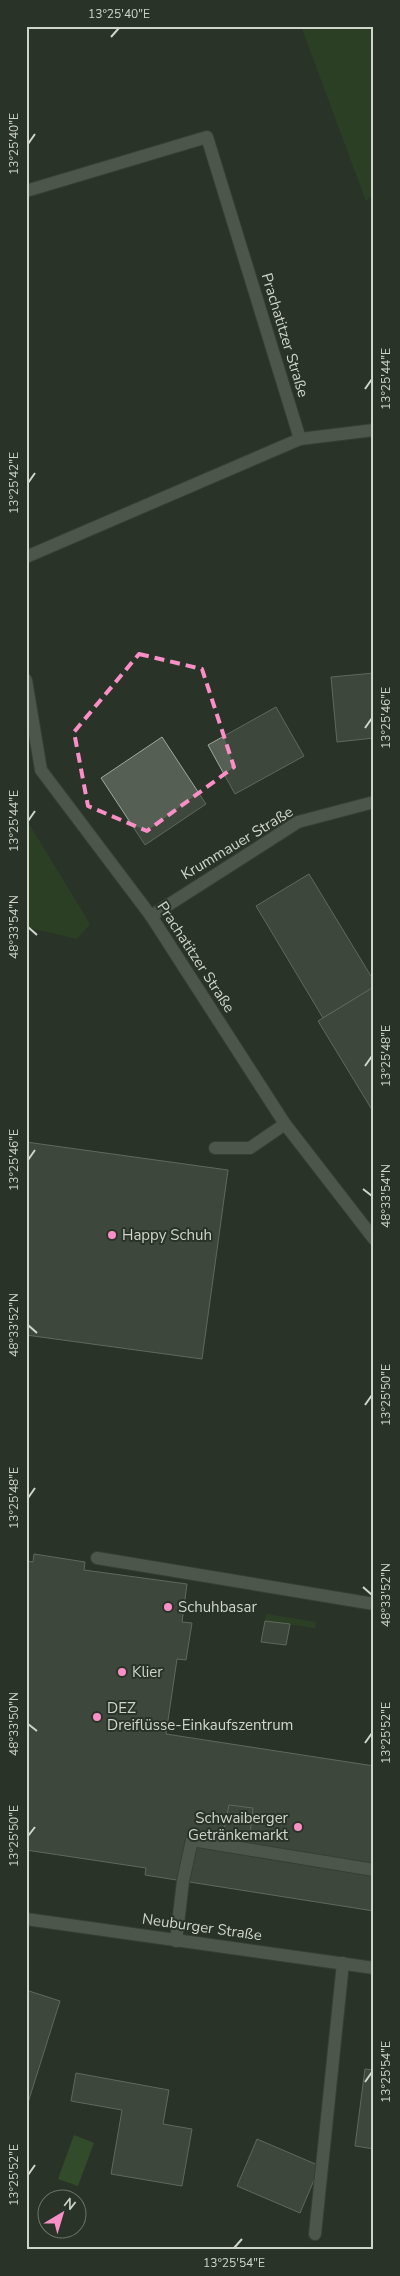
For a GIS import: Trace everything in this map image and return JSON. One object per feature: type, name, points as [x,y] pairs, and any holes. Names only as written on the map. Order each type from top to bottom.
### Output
[{"type":"street","name":"Prachatitzer Straße","points":[[26,192],[207,137],[300,439]]},
{"type":"street","points":[[26,557],[300,439],[374,430]]},
{"type":"street","name":"Prachatitzer Straße","points":[[26,680],[41,770],[151,916],[285,1124],[374,1239]]},
{"type":"street","name":"Krummauer Straße","points":[[151,916],[298,822],[374,802]]},
{"type":"street","points":[[215,1148],[250,1148],[285,1124]]},
{"type":"street","points":[[97,1558],[374,1604]]},
{"type":"street","points":[[176,1941],[183,1881],[192,1840],[374,1870]]},
{"type":"street","name":"Neuburger Straße","points":[[26,1918],[374,1968]]},
{"type":"street","points":[[315,2234],[343,1963]]},
{"type":"highlighted area","points":[[139,654],[202,669],[234,767],[147,831],[88,806],[74,732]]},
{"type":"shaded area","points":[[301,26],[374,26],[374,194],[366,201]]},
{"type":"shaded area","points":[[26,819],[90,924],[77,939],[26,927]]},
{"type":"shaded area","points":[[266,1614],[316,1622],[315,1628],[265,1621]]},
{"type":"shaded area","points":[[74,2135],[94,2143],[78,2186],[58,2179]]},
{"type":"building","points":[[374,673],[374,738],[337,742],[331,677]]},
{"type":"building","points":[[276,707],[304,756],[235,794],[208,745]]},
{"type":"building","points":[[162,737],[206,804],[145,845],[101,778]]},
{"type":"building","points":[[309,874],[374,981],[374,987],[323,1018],[256,906]]},
{"type":"building","points":[[372,988],[374,991],[374,1113],[318,1021]]},
{"type":"building","points":[[26,1142],[228,1170],[202,1359],[26,1335]]},
{"type":"building","name":"DEZ Dreiflüsse-Einkaufszentrum","points":[[34,1554],[85,1562],[84,1570],[187,1584],[182,1622],[192,1623],[186,1660],[177,1659],[166,1734],[374,1766],[374,1911],[145,1875],[146,1868],[26,1850],[26,1561],[33,1562]]},
{"type":"building","points":[[265,1621],[290,1624],[286,1645],[261,1642]]},
{"type":"building","points":[[229,1805],[253,1808],[250,1834],[224,1830]]},
{"type":"building","points":[[26,1990],[60,2001],[26,2109]]},
{"type":"building","points":[[365,2069],[374,2070],[374,2149],[355,2146]]},
{"type":"building","points":[[76,2073],[169,2090],[163,2124],[192,2129],[182,2186],[111,2174],[122,2110],[71,2101]]},
{"type":"building","points":[[257,2139],[320,2166],[300,2213],[237,2186]]},
{"type":"place","name":"Happy Schuh","points":[[112,1235]]},
{"type":"place","name":"Schuhbasar","points":[[168,1607]]},
{"type":"place","name":"Klier","points":[[122,1672]]},
{"type":"place","name":"DEZ Dreiflüsse-Einkaufszentrum","points":[[97,1717]]},
{"type":"place","name":"Schwaiberger Getränkemarkt","points":[[298,1827]]}]
